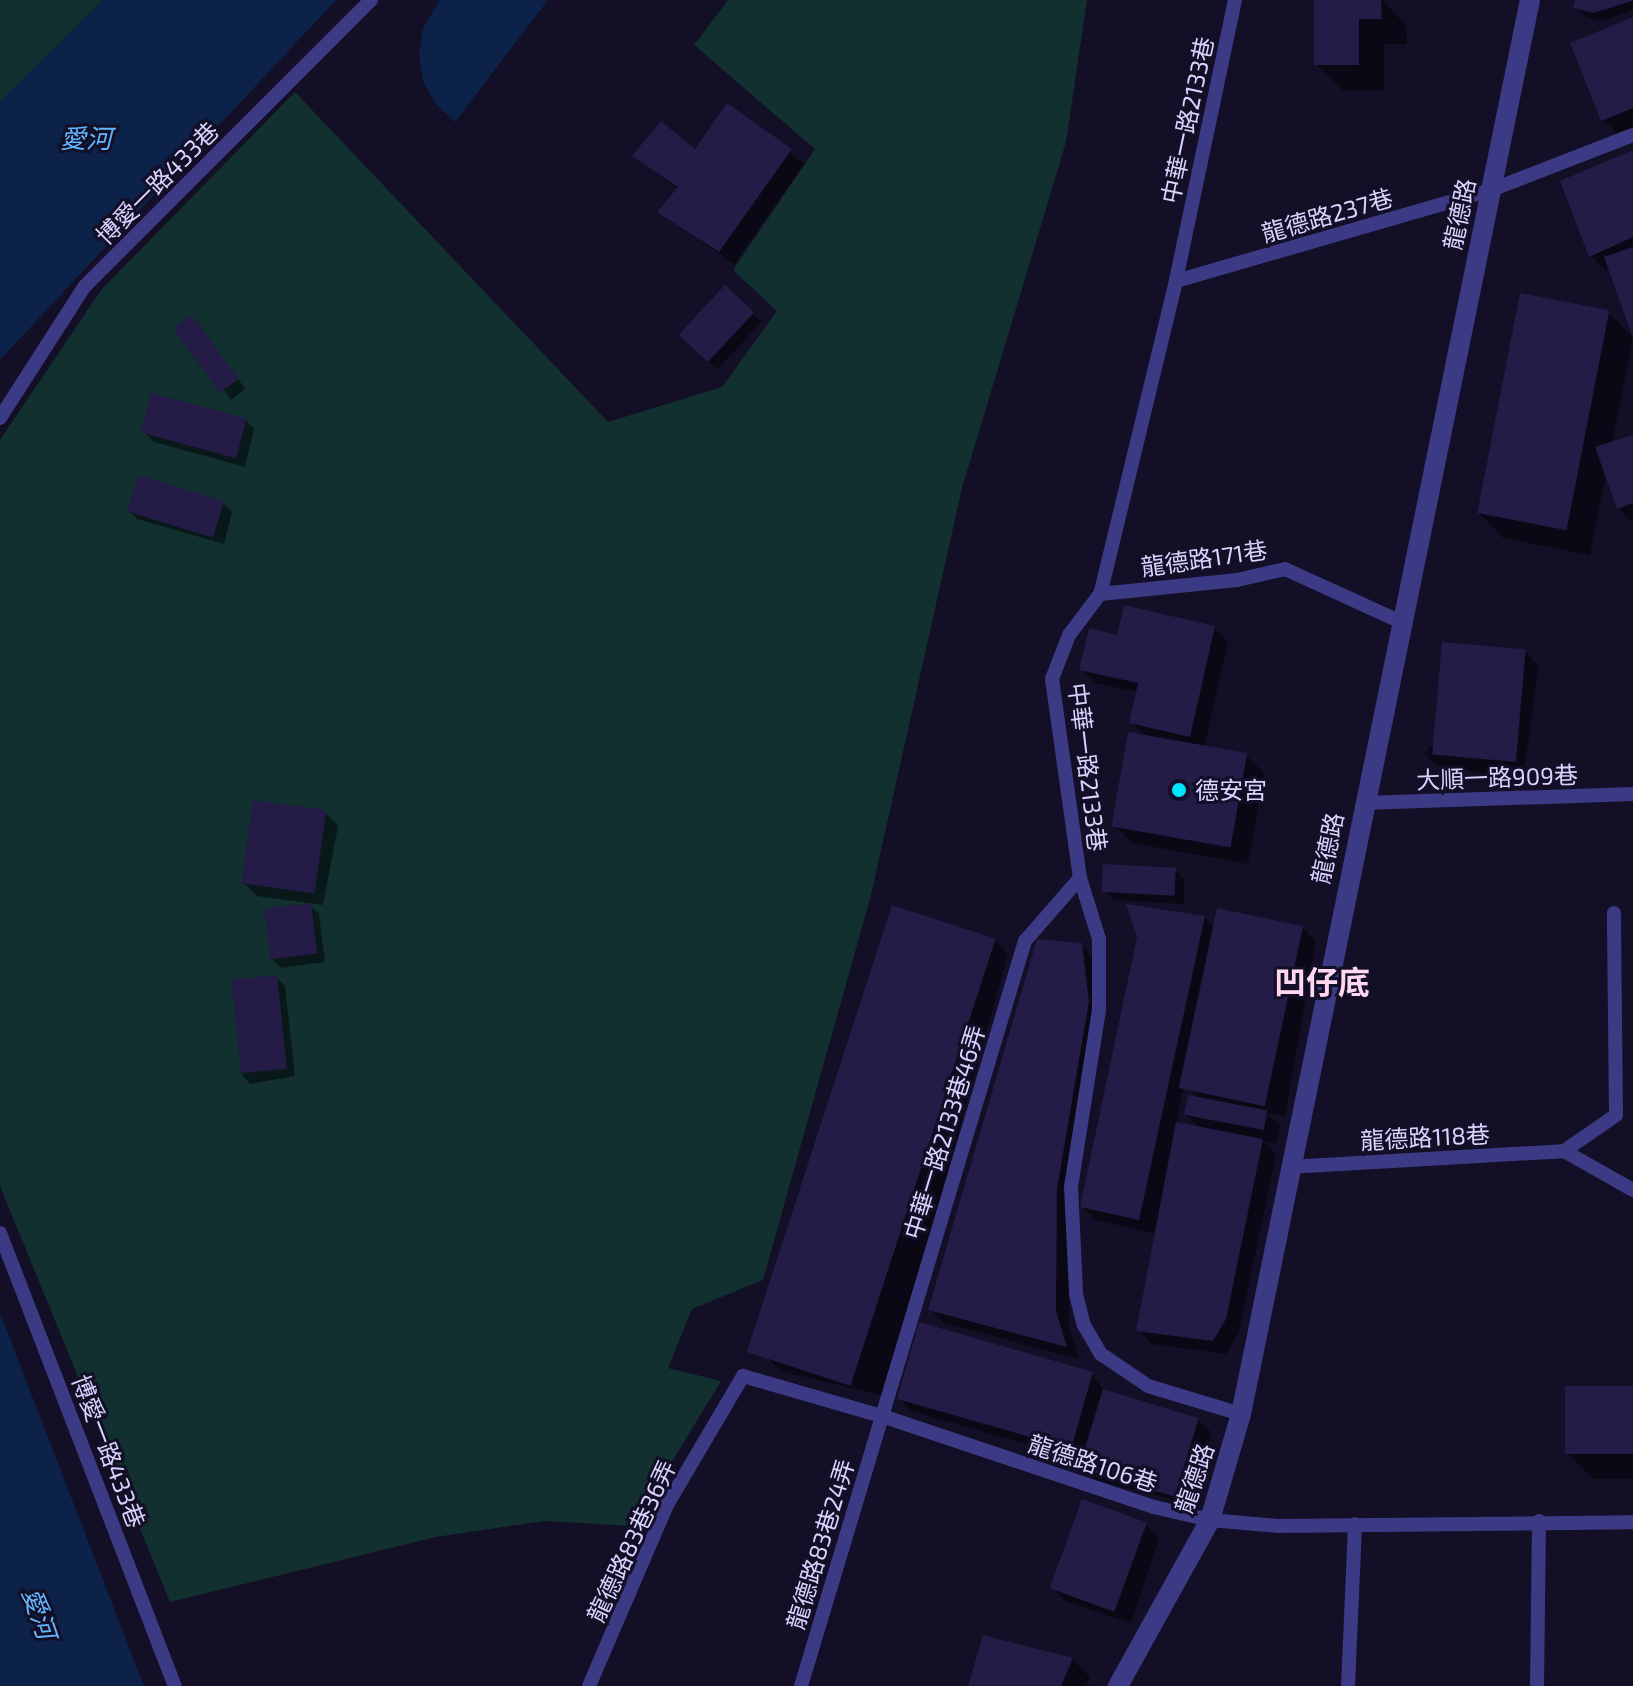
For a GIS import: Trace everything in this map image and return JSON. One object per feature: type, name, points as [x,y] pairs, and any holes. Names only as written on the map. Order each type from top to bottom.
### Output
[{"type":"street","name":"龍德路","points":[[1118,1686],[1210,1520],[1241,1414],[1399,621],[1530,0]]},
{"type":"lane","name":"博愛一路433巷","points":[[0,418],[84,287],[371,0]]},
{"type":"lane","name":"中華一路2133巷","points":[[1235,0],[1176,281],[1100,594],[1069,635],[1052,679],[1080,878],[1099,939],[1099,1010],[1070,1223],[1084,1325],[1101,1354],[1148,1386],[1241,1414]]},
{"type":"lane","name":"龍德路237巷","points":[[1176,281],[1491,190],[1633,135]]},
{"type":"lane","name":"龍德路171巷","points":[[1100,594],[1237,580],[1285,569],[1399,621]]},
{"type":"lane","name":"大順一路909巷","points":[[1363,803],[1633,794]]},
{"type":"lane","name":"中華一路2133巷46弄","points":[[882,1416],[1025,941],[1080,878]]},
{"type":"lane","points":[[1614,913],[1616,1115],[1564,1151],[1633,1190]]},
{"type":"lane","name":"龍德路118巷","points":[[1289,1167],[1564,1151]]},
{"type":"lane","name":"博愛一路433巷","points":[[0,1233],[175,1686]]},
{"type":"lane","name":"龍德路106巷","points":[[743,1376],[882,1416],[1154,1507],[1210,1520],[1355,1524],[1633,1522]]},
{"type":"lane","name":"龍德路83巷36弄","points":[[589,1686],[667,1505],[743,1376]]},
{"type":"lane","name":"龍德路83巷24弄","points":[[801,1686],[882,1416]]},
{"type":"lane","points":[[1537,1686],[1539,1521]]},
{"type":"lane","points":[[1348,1686],[1355,1524]]},
{"type":"green space","points":[[0,0],[103,0],[0,102]]},
{"type":"green space","points":[[728,0],[1087,0],[1066,142],[962,488],[871,895],[763,1280],[692,1309],[668,1368],[721,1381],[633,1526],[544,1521],[436,1537],[170,1602],[0,1186],[0,440],[101,290],[295,92],[608,422],[722,387],[777,311],[733,270],[815,149],[694,45]]},
{"type":"water","name":"愛河","points":[[103,0],[336,0],[0,360],[0,102]]},
{"type":"water","points":[[440,0],[548,0],[455,122],[436,104],[423,81],[419,55],[423,28]]},
{"type":"water","name":"愛河","points":[[0,1313],[144,1686],[0,1686]]},
{"type":"building","points":[[1314,0],[1381,0],[1382,19],[1359,19],[1359,65],[1314,65]]},
{"type":"building","points":[[1575,0],[1632,1],[1593,13],[1573,8]]},
{"type":"building","points":[[1633,17],[1633,108],[1601,121],[1570,43]]},
{"type":"building","points":[[727,103],[792,149],[719,252],[657,212],[678,187],[632,156],[661,121],[695,149]]},
{"type":"building","points":[[1633,150],[1633,237],[1589,257],[1560,181]]},
{"type":"building","points":[[1633,247],[1633,338],[1604,257]]},
{"type":"building","points":[[725,285],[754,312],[708,362],[679,335]]},
{"type":"building","points":[[1520,293],[1609,310],[1567,530],[1477,513]]},
{"type":"building","points":[[192,315],[238,379],[220,392],[173,329]]},
{"type":"building","points":[[151,393],[247,419],[236,458],[140,433]]},
{"type":"building","points":[[1633,435],[1633,503],[1617,509],[1595,447]]},
{"type":"building","points":[[138,475],[224,501],[213,538],[127,511]]},
{"type":"building","points":[[1124,605],[1215,626],[1190,737],[1129,723],[1138,683],[1079,670],[1089,628],[1117,635]]},
{"type":"building","points":[[1442,642],[1526,649],[1516,762],[1432,755]]},
{"type":"building","name":"德安宮","points":[[1128,732],[1247,753],[1230,848],[1111,827]]},
{"type":"building","points":[[253,800],[326,810],[315,893],[241,883]]},
{"type":"building","points":[[1103,864],[1176,868],[1174,896],[1102,892]]},
{"type":"building","points":[[311,903],[317,954],[271,959],[264,909]]},
{"type":"building","points":[[1126,904],[1205,916],[1139,1220],[1080,1207],[1137,937]]},
{"type":"building","points":[[892,905],[996,939],[850,1386],[747,1352]]},
{"type":"building","points":[[1217,908],[1303,926],[1265,1106],[1179,1088]]},
{"type":"building","points":[[1037,939],[1082,943],[1089,1001],[1057,1189],[1056,1311],[1067,1347],[928,1310]]},
{"type":"building","points":[[277,975],[287,1068],[241,1073],[231,980]]},
{"type":"building","points":[[1188,1095],[1268,1110],[1264,1130],[1184,1115]]},
{"type":"building","points":[[1176,1122],[1263,1139],[1226,1319],[1213,1341],[1136,1331]]},
{"type":"building","points":[[919,1322],[1093,1372],[1071,1449],[897,1399]]},
{"type":"building","points":[[1565,1386],[1633,1386],[1633,1454],[1565,1454]]},
{"type":"building","points":[[1103,1389],[1199,1418],[1175,1497],[1079,1467]]},
{"type":"building","points":[[1082,1499],[1147,1523],[1114,1612],[1050,1588]]},
{"type":"building","points":[[983,1635],[1073,1658],[1061,1686],[968,1686]]},
{"type":"place","name":"德安宮","points":[[1179,790]]},
{"type":"district","name":"凹仔底","points":[[1322,981]]}]
